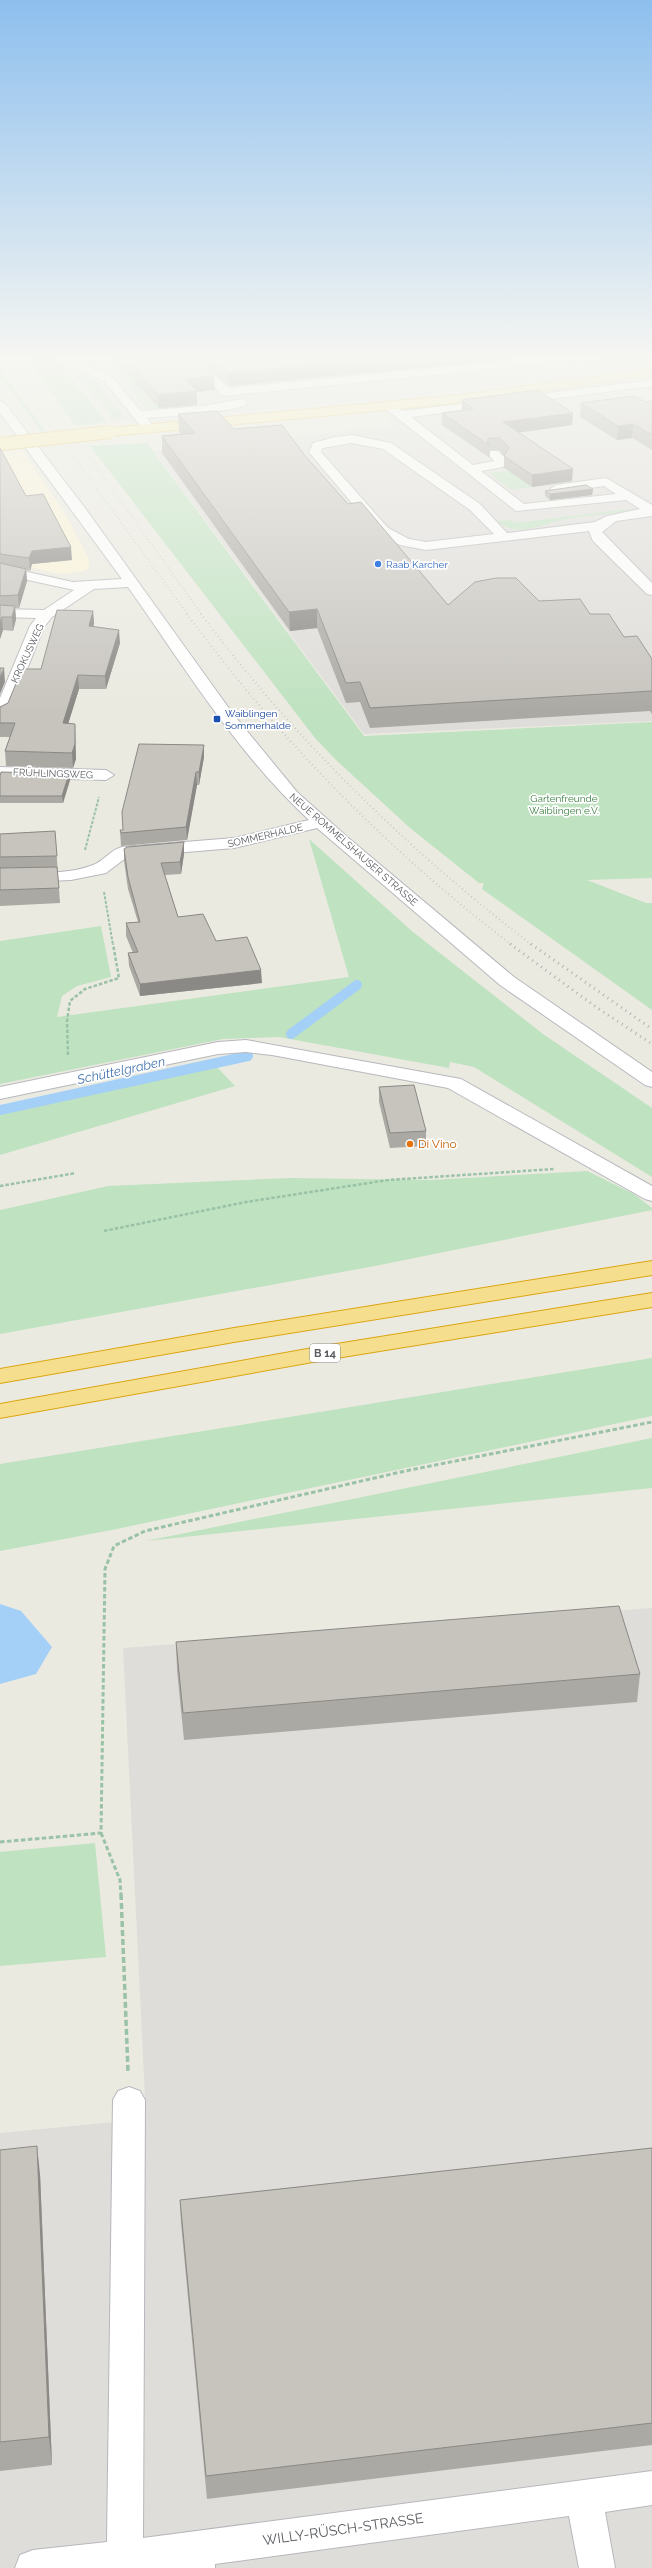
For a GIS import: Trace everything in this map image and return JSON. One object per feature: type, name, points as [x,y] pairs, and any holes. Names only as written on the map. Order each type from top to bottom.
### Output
[{"type":"highway","points":[[0,1376],[226,1336],[652,1268]]},
{"type":"highway","name":"B 14","points":[[0,1411],[355,1348],[652,1300]]},
{"type":"street","name":"NEUE ROMMELSHAUSER STRASSE","points":[[52,474],[80,511],[129,583],[228,717],[291,795],[507,980],[652,1081]]},
{"type":"street","points":[[334,474],[383,531],[400,539],[426,546],[598,526],[608,519],[652,511]]},
{"type":"street","points":[[427,474],[475,507],[504,537]]},
{"type":"street","points":[[477,474],[521,508],[629,496]]},
{"type":"street","points":[[545,491],[606,482],[652,511]]},
{"type":"street","points":[[506,496],[522,494]]},
{"type":"street","points":[[598,526],[595,532],[598,538],[652,591]]},
{"type":"street","points":[[0,570],[49,582],[88,586],[129,583]]},
{"type":"street","name":"KROKUSWEG","points":[[0,716],[13,665],[37,626],[47,614],[88,586]]},
{"type":"street","points":[[0,613],[47,614]]},
{"type":"street","name":"FRÜHLINGSWEG","points":[[0,772],[106,775]]},
{"type":"street","name":"SOMMERHALDE","points":[[0,878],[71,875],[100,869],[122,852],[234,843],[321,822]]},
{"type":"street","points":[[0,1093],[218,1048],[246,1046],[272,1049],[454,1083],[605,1166],[652,1195]]},
{"type":"street","points":[[125,2558],[129,2100]]},
{"type":"street","name":"WILLY-RÜSCH-STRASSE","points":[[33,2568],[125,2558],[195,2558],[584,2497],[652,2488]]},
{"type":"street","points":[[584,2497],[597,2568]]},
{"type":"path","name":"FRÜHLINGSWEG","points":[[85,848],[101,790]]},
{"type":"path","points":[[69,1058],[67,1004],[73,994],[119,978],[100,869]]},
{"type":"path","points":[[104,1231],[246,1202],[388,1180],[605,1166]]},
{"type":"path","points":[[0,1186],[76,1173]]},
{"type":"path","points":[[129,2100],[120,1880],[101,1833],[105,1569],[114,1546],[144,1531],[405,1471],[652,1422]]},
{"type":"path","points":[[0,1842],[101,1833]]},
{"type":"shaded area","points":[[0,474],[38,474],[66,515],[89,559],[89,568],[84,571],[60,574],[0,560]]},
{"type":"shaded area","points":[[171,474],[652,474],[652,721],[364,734]]},
{"type":"shaded area","points":[[652,1608],[652,2568],[0,2568],[0,2133],[146,2119],[123,1648]]},
{"type":"green space","name":"Gartenfreunde Waiblingen e.V.","points":[[111,474],[170,474],[364,736],[652,722],[652,878],[587,880],[646,903],[652,903],[652,1010],[482,889],[484,883],[479,883],[410,828],[336,760],[315,738]]},
{"type":"green space","points":[[490,474],[560,474],[570,481],[511,490]]},
{"type":"green space","points":[[629,509],[627,512],[574,518],[522,529],[514,529],[496,521],[510,520],[516,523]]},
{"type":"green space","points":[[309,839],[413,932],[543,1034],[652,1108],[652,1177],[474,1067],[450,1062],[449,1068],[279,1037],[223,1039],[0,1084],[0,941],[101,926],[111,977],[77,986],[62,996],[57,1017],[349,977]]},
{"type":"green space","points":[[216,1066],[235,1086],[0,1155],[0,1107]]},
{"type":"green space","points":[[587,1171],[634,1194],[652,1208],[652,1210],[375,1266],[0,1334],[0,1210],[108,1186],[290,1178],[431,1180]]},
{"type":"green space","points":[[652,1358],[652,1416],[112,1530],[0,1551],[0,1464]]},
{"type":"green space","points":[[652,1438],[652,1488],[146,1541]]},
{"type":"green space","points":[[95,1843],[106,1957],[0,1966],[0,1852]]},
{"type":"water","points":[[0,1604],[21,1611],[52,1647],[36,1674],[0,1684]]},
{"type":"building","points":[[0,474],[14,474],[26,496],[43,494],[71,547],[32,551],[29,558],[0,554]]},
{"type":"building","points":[[189,474],[321,474],[348,504],[361,502],[448,605],[475,582],[496,578],[516,578],[539,601],[580,599],[590,614],[609,614],[624,637],[637,636],[652,659],[652,691],[370,708],[360,682],[346,683],[317,609],[289,612]]},
{"type":"building","points":[[586,485],[593,489],[550,494],[545,491]]},
{"type":"building","points":[[0,563],[26,569],[18,595],[0,596]]},
{"type":"building","points":[[0,605],[15,606],[12,617],[2,617],[0,622]]},
{"type":"building","points":[[57,610],[93,611],[89,626],[119,630],[105,676],[78,675],[63,723],[75,724],[75,744],[72,753],[5,751],[15,723],[0,723],[0,707],[8,703],[22,669],[41,669]]},
{"type":"building","points":[[0,668],[4,668],[0,678]]},
{"type":"building","points":[[139,744],[204,745],[199,772],[196,772],[186,827],[121,833],[120,830],[123,830],[122,812]]},
{"type":"building","points":[[1,772],[69,774],[62,796],[0,796]]},
{"type":"building","points":[[55,831],[57,856],[0,857],[0,834]]},
{"type":"building","points":[[184,842],[180,862],[161,863],[178,917],[203,914],[216,941],[247,937],[261,970],[140,984],[128,953],[138,952],[126,923],[140,922],[128,877],[124,849],[127,847]]},
{"type":"building","points":[[57,867],[59,888],[0,890],[0,868]]},
{"type":"building","points":[[414,1085],[426,1131],[390,1133],[379,1087]]},
{"type":"building","points":[[619,1606],[640,1674],[183,1713],[176,1642]]},
{"type":"building","points":[[37,2146],[49,2437],[0,2442],[0,2150]]},
{"type":"building","points":[[652,2148],[652,2423],[206,2476],[180,2200]]},
{"type":"waterway","points":[[291,1034],[357,985]]},
{"type":"waterway","name":"Schüttelgraben","points":[[0,1110],[248,1056]]},
{"type":"railway","points":[[86,474],[188,615]]},
{"type":"railway","points":[[101,474],[202,615]]},
{"type":"railway","points":[[187,614],[259,706],[338,791],[379,832],[422,871],[466,909],[512,945]]},
{"type":"railway","points":[[201,614],[237,661],[275,706],[355,791],[397,832],[441,871],[532,945]]},
{"type":"railway","points":[[510,944],[596,1007],[652,1044]]},
{"type":"railway","points":[[531,944],[652,1029]]},
{"type":"place","name":"Raab Karcher","points":[[378,564]]},
{"type":"place","name":"Waiblingen Sommerhalde","points":[[217,719]]},
{"type":"place","name":"Di Vino","points":[[410,1144]]}]
